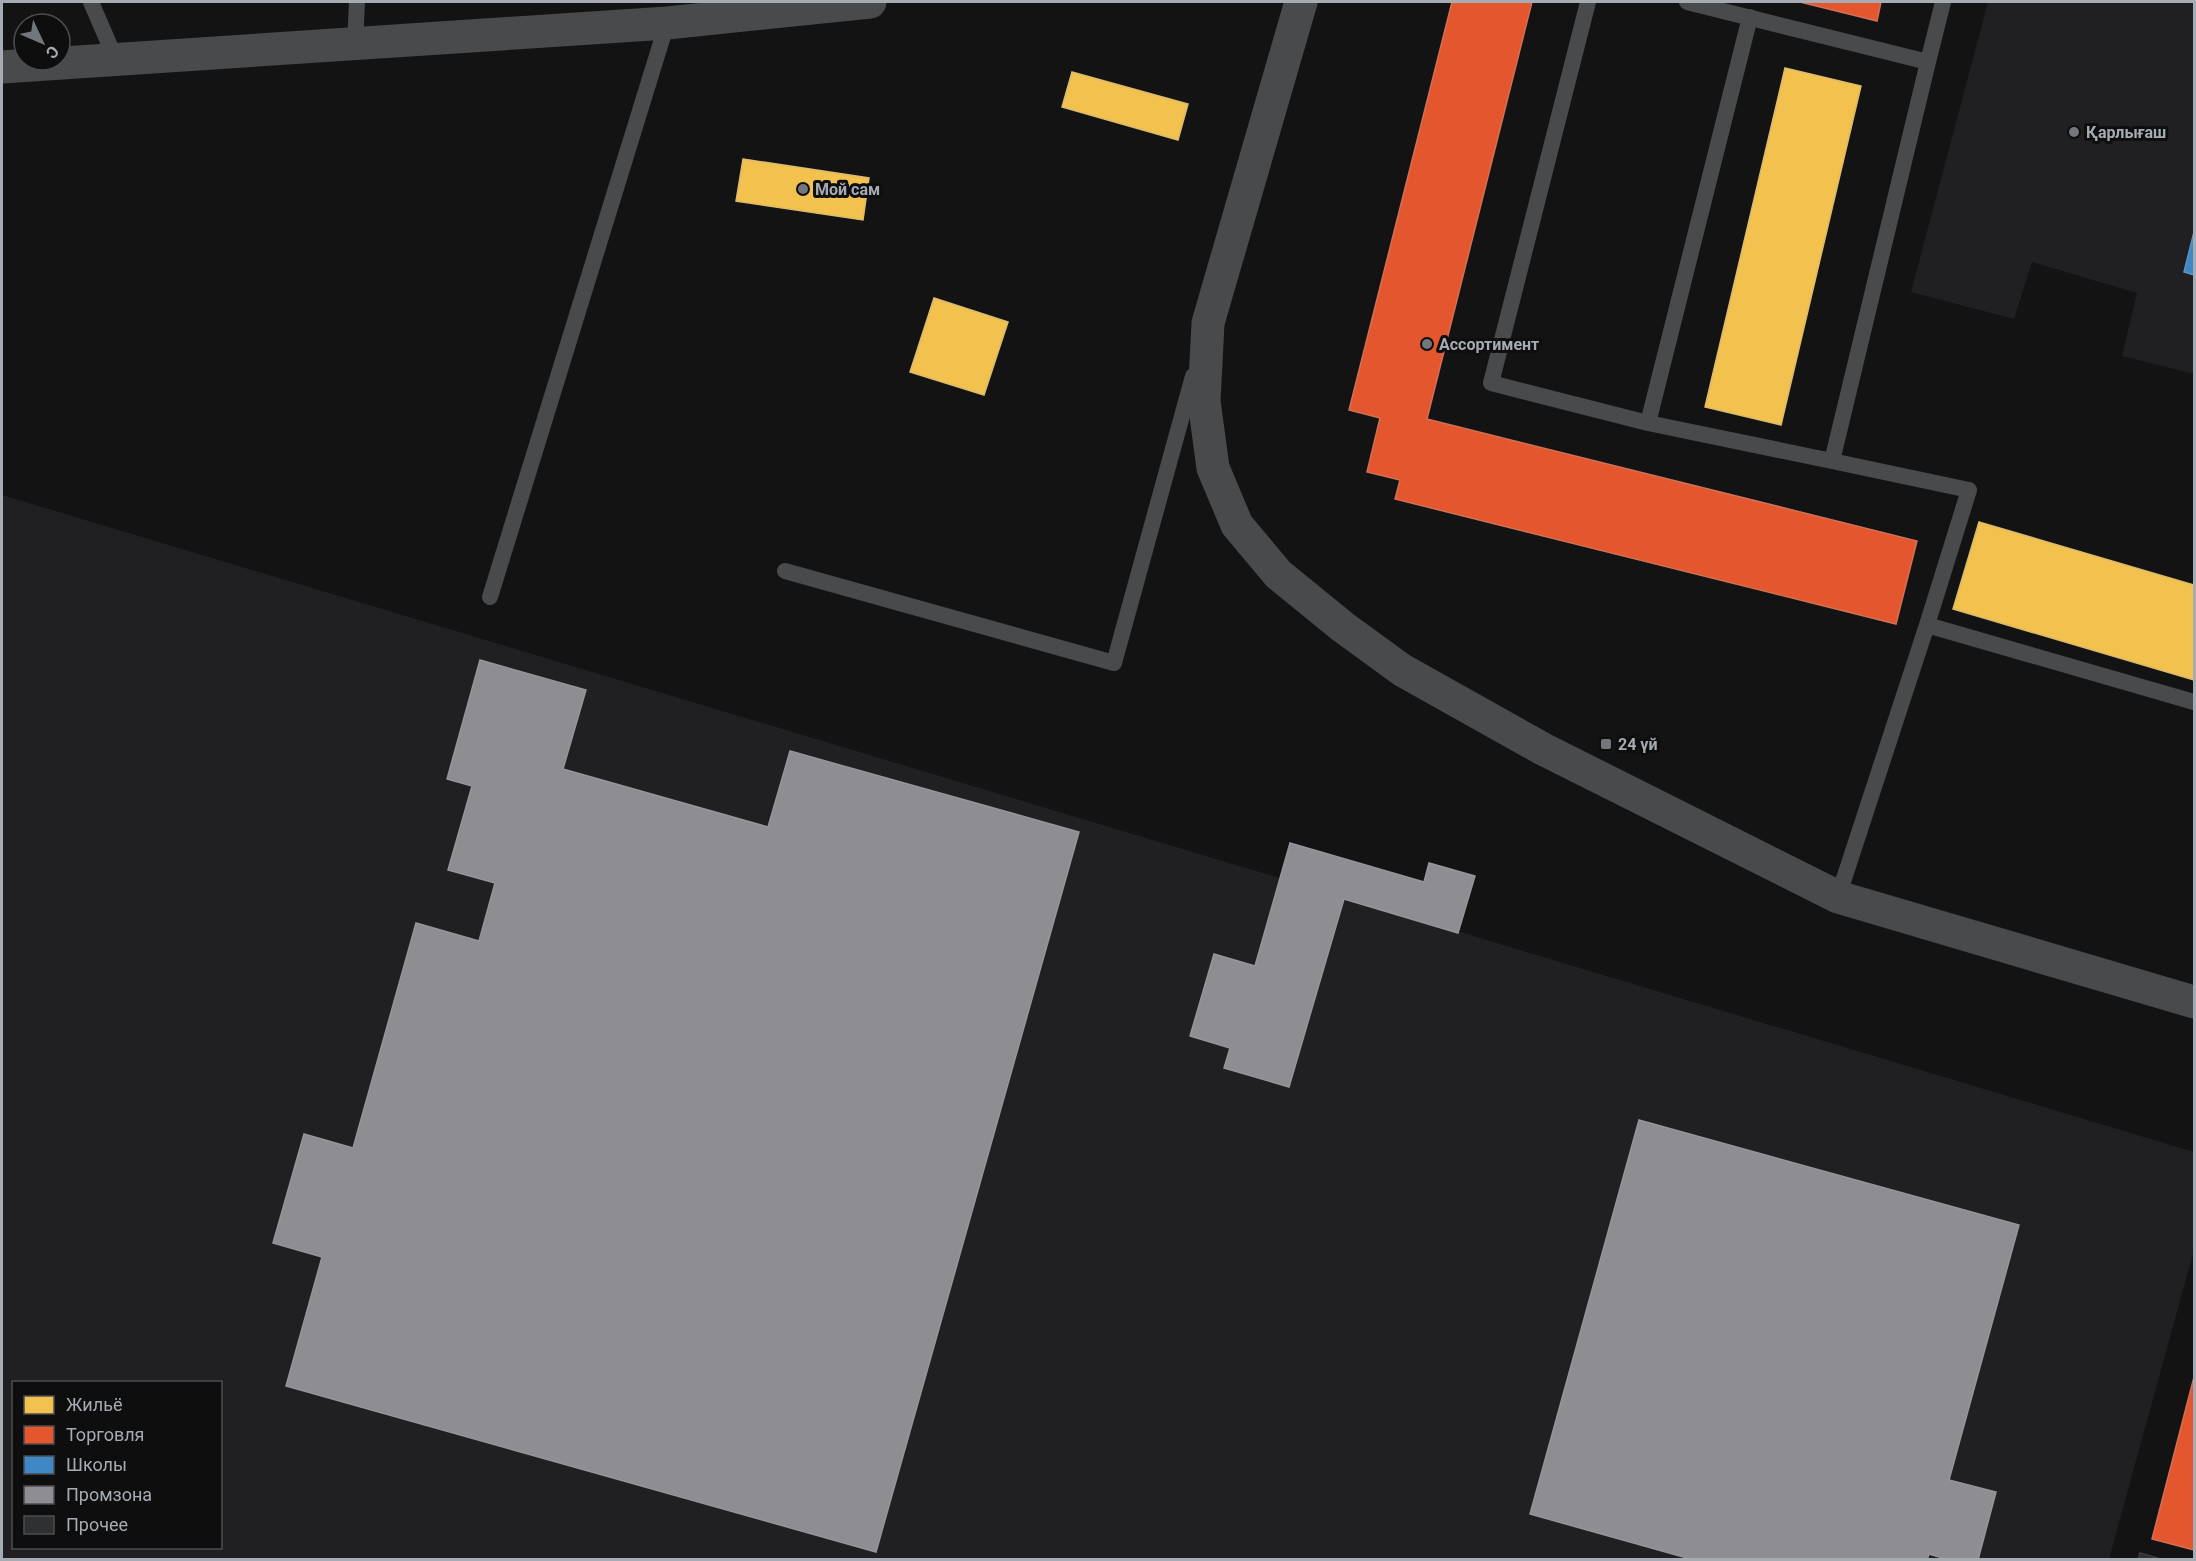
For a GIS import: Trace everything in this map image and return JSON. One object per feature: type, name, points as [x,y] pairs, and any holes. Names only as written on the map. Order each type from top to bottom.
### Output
[{"type":"street","points":[[2,67],[667,23],[870,2]]},
{"type":"street","points":[[1301,2],[1208,323],[1204,401],[1213,468],[1238,525],[1278,574],[1343,627],[1402,670],[1543,749],[1838,897],[2194,1002]]},
{"type":"lane","points":[[91,2],[116,60]]},
{"type":"lane","points":[[355,44],[357,2]]},
{"type":"lane","points":[[1588,2],[1491,383],[1648,423],[1969,490],[1928,625],[1838,897]]},
{"type":"lane","points":[[1687,2],[1928,63]]},
{"type":"lane","points":[[1832,461],[1942,2]]},
{"type":"lane","points":[[1648,423],[1750,17]]},
{"type":"lane","points":[[490,597],[667,23]]},
{"type":"lane","points":[[785,571],[1114,663],[1208,323]]},
{"type":"lane","points":[[1928,625],[2194,702]]},
{"type":"shaded area","name":"Қарлығаш","points":[[1988,2],[2194,2],[2194,374],[2122,356],[2137,293],[2032,262],[2014,319],[1911,292]]},
{"type":"shaded area","points":[[2,495],[2194,1152],[2194,1250],[2109,1559],[2,1559]]},
{"type":"building: Жильё","points":[[1785,68],[1861,86],[1781,425],[1705,407]]},
{"type":"building: Жильё","points":[[1072,72],[1188,104],[1178,140],[1062,107]]},
{"type":"building: Жильё","name":"Мой сам","points":[[743,159],[869,178],[863,220],[736,201]]},
{"type":"building: Жильё","points":[[934,298],[1008,322],[984,395],[910,372]]},
{"type":"building: Жильё","points":[[1979,522],[2194,585],[2194,680],[1953,609]]},
{"type":"building: Торговля","points":[[1452,2],[1532,2],[1427,419],[1917,541],[1896,624],[1395,499],[1400,480],[1367,472],[1380,418],[1349,410]]},
{"type":"building: Торговля","points":[[1800,2],[1881,2],[1877,21]]},
{"type":"building: Торговля","points":[[2194,1377],[2194,1550],[2152,1539]]},
{"type":"building: Школы","points":[[2194,232],[2194,275],[2184,272]]},
{"type":"building: Промзона","points":[[480,660],[586,690],[563,769],[768,827],[790,751],[1079,832],[876,1552],[286,1386],[322,1257],[273,1243],[304,1134],[353,1148],[416,923],[479,941],[495,883],[448,870],[472,786],[447,779]]},
{"type":"building: Промзона","points":[[1290,843],[1424,882],[1429,863],[1475,876],[1458,933],[1344,899],[1289,1087],[1224,1068],[1230,1048],[1190,1036],[1214,954],[1255,966]]},
{"type":"building: Промзона","points":[[1639,1120],[2019,1225],[1949,1480],[1996,1492],[1978,1560],[1949,1560],[1929,1554],[1927,1560],[1694,1560],[1530,1514]]},
{"type":"building: Прочее","points":[[2140,1553],[2164,1560],[2138,1560]]},
{"type":"place","name":"Қарлығаш","points":[[2074,132]]},
{"type":"place","name":"Мой сам","points":[[803,189]]},
{"type":"place","name":"Ассортимент","points":[[1427,344]]},
{"type":"place","name":"24 үй","points":[[1606,744]]}]
